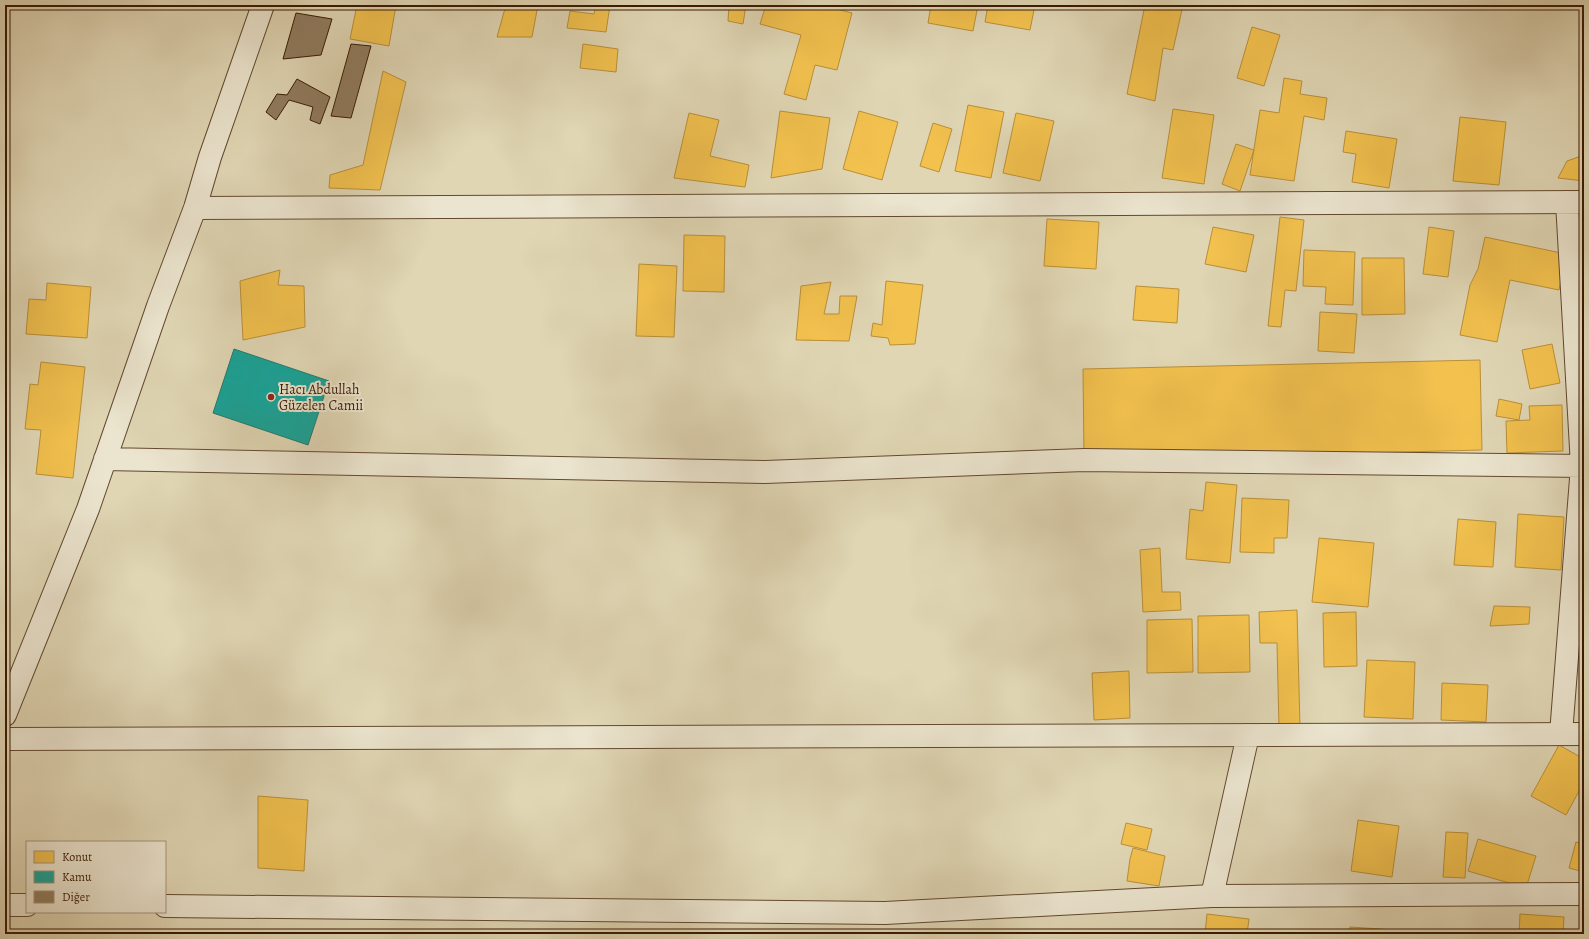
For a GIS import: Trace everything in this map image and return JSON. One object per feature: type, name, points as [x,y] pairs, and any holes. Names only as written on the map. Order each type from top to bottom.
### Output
[{"type":"street","points":[[5,715],[85,516],[158,306],[195,208],[210,157],[263,5]]},
{"type":"street","points":[[195,208],[1576,202],[1583,466],[1561,734]]},
{"type":"street","points":[[105,460],[765,472],[1084,460],[1583,466]]},
{"type":"street","points":[[5,739],[1584,734]]},
{"type":"street","points":[[1212,896],[1248,735]]},
{"type":"street","points":[[166,906],[885,913],[1212,896],[1584,894]]},
{"type":"street","points":[[5,905],[26,905]]},
{"type":"building: Konut","points":[[357,5],[396,5],[389,46],[350,39]]},
{"type":"building: Konut","points":[[506,5],[538,5],[532,37],[497,37]]},
{"type":"building: Konut","points":[[596,5],[610,5],[606,32],[567,28],[570,11],[594,14]]},
{"type":"building: Konut","points":[[729,5],[746,5],[743,24],[728,21]]},
{"type":"building: Konut","points":[[766,5],[822,5],[852,13],[837,70],[815,65],[806,100],[784,94],[801,35],[760,24]]},
{"type":"building: Konut","points":[[931,5],[978,5],[973,31],[928,23]]},
{"type":"building: Konut","points":[[988,5],[1035,5],[1030,30],[985,22]]},
{"type":"building: Konut","points":[[1145,5],[1183,5],[1173,50],[1163,48],[1155,101],[1127,94]]},
{"type":"building: Konut","points":[[1252,27],[1280,35],[1264,86],[1237,78]]},
{"type":"building: Konut","points":[[583,44],[618,49],[616,72],[580,68]]},
{"type":"building: Konut","points":[[383,71],[406,82],[380,190],[329,188],[330,175],[363,165]]},
{"type":"building: Konut","points":[[1284,78],[1302,81],[1300,94],[1327,98],[1324,120],[1304,116],[1294,181],[1250,175],[1260,110],[1279,113]]},
{"type":"building: Konut","points":[[968,105],[1004,112],[991,178],[955,171]]},
{"type":"building: Konut","points":[[1173,109],[1214,115],[1204,184],[1162,178]]},
{"type":"building: Konut","points":[[780,111],[830,118],[822,169],[771,178]]},
{"type":"building: Konut","points":[[859,111],[898,122],[882,180],[843,169]]},
{"type":"building: Konut","points":[[689,113],[719,120],[710,156],[749,165],[745,187],[674,178]]},
{"type":"building: Konut","points":[[1016,113],[1054,121],[1040,181],[1003,173]]},
{"type":"building: Konut","points":[[1460,117],[1506,122],[1499,185],[1453,181]]},
{"type":"building: Konut","points":[[933,123],[952,129],[939,172],[920,166]]},
{"type":"building: Konut","points":[[1346,131],[1397,139],[1389,188],[1352,182],[1356,154],[1343,152]]},
{"type":"building: Konut","points":[[1236,144],[1254,150],[1240,191],[1222,184]]},
{"type":"building: Konut","points":[[1584,155],[1584,181],[1558,178],[1567,161]]},
{"type":"building: Konut","points":[[1280,217],[1304,220],[1296,291],[1285,290],[1281,327],[1268,326]]},
{"type":"building: Konut","points":[[1047,219],[1099,222],[1096,269],[1044,266]]},
{"type":"building: Konut","points":[[1213,227],[1254,235],[1246,272],[1205,264]]},
{"type":"building: Konut","points":[[1429,227],[1454,231],[1448,277],[1423,274]]},
{"type":"building: Konut","points":[[684,235],[725,236],[724,292],[683,291]]},
{"type":"building: Konut","points":[[1485,237],[1566,254],[1559,290],[1510,280],[1497,342],[1460,335],[1470,285],[1478,269]]},
{"type":"building: Konut","points":[[1304,250],[1355,252],[1353,305],[1325,304],[1326,287],[1303,286]]},
{"type":"building: Konut","points":[[1362,258],[1404,258],[1405,314],[1362,315]]},
{"type":"building: Konut","points":[[639,264],[677,266],[674,337],[636,336]]},
{"type":"building: Konut","points":[[280,270],[278,285],[304,286],[305,327],[243,340],[240,281]]},
{"type":"building: Konut","points":[[886,281],[923,285],[915,344],[890,345],[888,338],[871,336],[873,323],[882,325]]},
{"type":"building: Konut","points":[[831,282],[824,314],[839,314],[840,296],[857,296],[849,341],[796,340],[801,286]]},
{"type":"building: Konut","points":[[47,283],[91,287],[87,338],[26,334],[29,299],[46,300]]},
{"type":"building: Konut","points":[[1136,286],[1179,289],[1177,323],[1133,320]]},
{"type":"building: Konut","points":[[1320,312],[1357,314],[1354,353],[1318,351]]},
{"type":"building: Konut","points":[[1552,344],[1560,383],[1530,389],[1522,350]]},
{"type":"building: Konut","points":[[1480,360],[1482,450],[1084,460],[1083,369]]},
{"type":"building: Konut","points":[[41,362],[85,367],[73,478],[36,474],[41,430],[25,429],[30,384],[38,385]]},
{"type":"building: Konut","points":[[5,367],[9,367],[8,410],[5,410]]},
{"type":"building: Konut","points":[[1499,399],[1522,404],[1519,420],[1496,416]]},
{"type":"building: Konut","points":[[1562,405],[1563,451],[1507,453],[1506,421],[1530,420],[1529,406]]},
{"type":"building: Konut","points":[[1206,482],[1237,485],[1230,563],[1186,559],[1190,509],[1203,511]]},
{"type":"building: Konut","points":[[1242,498],[1289,500],[1287,538],[1274,538],[1274,553],[1240,552]]},
{"type":"building: Konut","points":[[1518,514],[1564,517],[1561,570],[1515,567]]},
{"type":"building: Konut","points":[[1458,519],[1496,522],[1493,567],[1454,565]]},
{"type":"building: Konut","points":[[1319,538],[1374,543],[1368,607],[1312,602]]},
{"type":"building: Konut","points":[[1160,548],[1162,592],[1180,592],[1181,610],[1143,612],[1140,550]]},
{"type":"building: Konut","points":[[1494,606],[1530,607],[1529,624],[1490,626]]},
{"type":"building: Konut","points":[[1297,610],[1300,727],[1279,728],[1277,643],[1260,643],[1259,612]]},
{"type":"building: Konut","points":[[1356,612],[1357,666],[1324,667],[1323,613]]},
{"type":"building: Konut","points":[[1249,615],[1250,672],[1198,673],[1198,616]]},
{"type":"building: Konut","points":[[1192,619],[1193,672],[1147,673],[1147,620]]},
{"type":"building: Konut","points":[[1367,660],[1415,662],[1413,719],[1364,717]]},
{"type":"building: Konut","points":[[1129,671],[1130,718],[1094,720],[1092,673]]},
{"type":"building: Konut","points":[[1442,683],[1488,685],[1486,722],[1441,720]]},
{"type":"building: Konut","points":[[1559,745],[1584,759],[1584,782],[1566,815],[1531,796]]},
{"type":"building: Konut","points":[[258,796],[308,800],[304,871],[258,868]]},
{"type":"building: Konut","points":[[1358,820],[1399,826],[1392,877],[1351,871]]},
{"type":"building: Konut","points":[[1126,823],[1152,829],[1147,850],[1121,844]]},
{"type":"building: Konut","points":[[1446,832],[1468,833],[1465,878],[1443,877]]},
{"type":"building: Konut","points":[[1478,839],[1536,856],[1526,888],[1468,871]]},
{"type":"building: Konut","points":[[1576,842],[1584,844],[1584,872],[1569,868]]},
{"type":"building: Konut","points":[[1133,848],[1165,856],[1159,886],[1127,881]]},
{"type":"building: Konut","points":[[1207,914],[1249,919],[1247,934],[1205,934]]},
{"type":"building: Konut","points":[[1520,914],[1564,917],[1563,934],[1519,934]]},
{"type":"building: Konut","points":[[1350,927],[1395,930],[1395,934],[1349,934]]},
{"type":"building: Konut","points":[[1417,931],[1445,934],[1417,934]]},
{"type":"building: Kamu","name":"Hacı Abdullah Güzelen Camii","points":[[234,349],[329,381],[308,445],[213,413]]},
{"type":"building: Diğer","points":[[296,13],[332,19],[321,55],[283,59]]},
{"type":"building: Diğer","points":[[351,44],[371,46],[351,118],[331,116]]},
{"type":"building: Diğer","points":[[297,79],[330,97],[320,124],[310,120],[313,107],[289,100],[276,120],[266,112],[277,94],[287,95]]},
{"type":"place","name":"Hacı Abdullah Güzelen Camii","points":[[271,397]]}]
